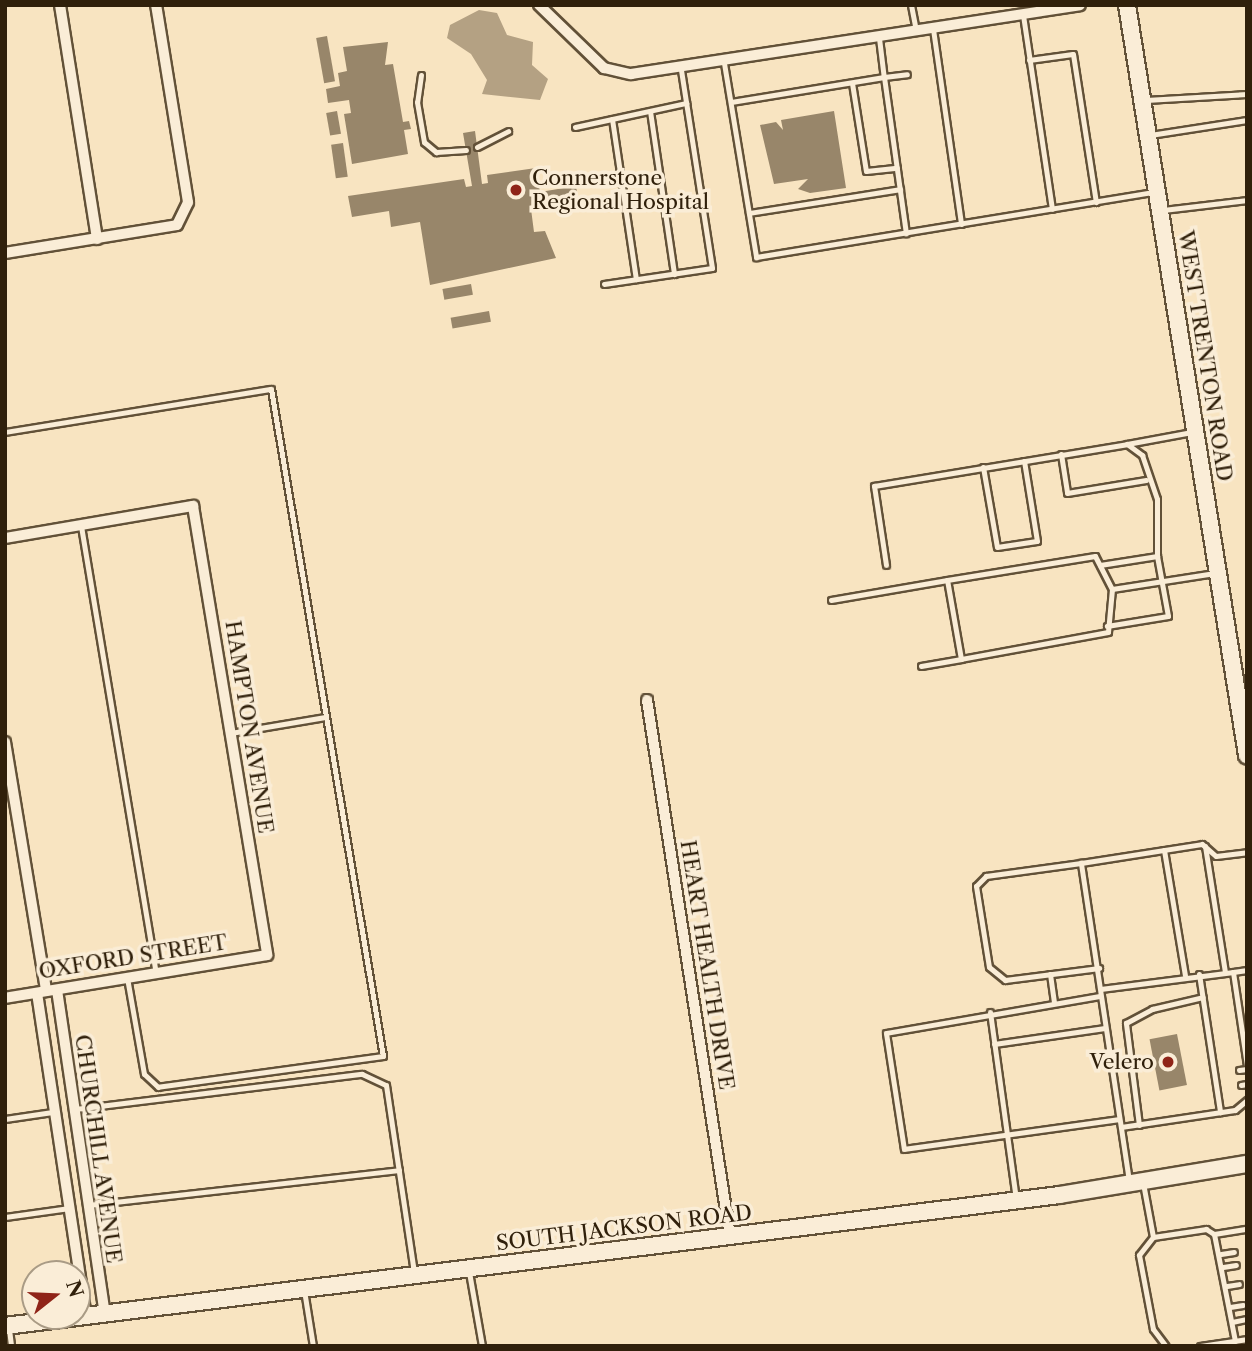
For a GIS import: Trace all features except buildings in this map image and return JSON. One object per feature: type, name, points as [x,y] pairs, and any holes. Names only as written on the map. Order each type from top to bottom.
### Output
[{"type":"main road","name":"WEST TRENTON ROAD","points":[[1127,5],[1247,755]]},
{"type":"main road","name":"SOUTH JACKSON ROAD","points":[[91,1315],[1017,1200],[1247,1164]]},
{"type":"street","points":[[60,5],[97,239]]},
{"type":"street","points":[[5,253],[177,225],[188,202],[156,5]]},
{"type":"street","points":[[539,5],[604,68],[631,74],[681,70],[1080,5]]},
{"type":"street","name":"HAMPTON AVENUE","points":[[81,526],[193,506],[267,955]]},
{"type":"street","points":[[5,538],[81,526]]},
{"type":"street","name":"HEART HEALTH DRIVE","points":[[647,699],[730,1236]]},
{"type":"street","name":"CHURCHILL AVENUE","points":[[5,742],[104,1314]]},
{"type":"street","name":"OXFORD STREET","points":[[5,998],[267,955]]},
{"type":"street","name":"CHURCHILL AVENUE","points":[[47,991],[52,1112],[77,1260]]},
{"type":"street","points":[[52,1112],[70,1110]]},
{"type":"street","points":[[69,1208],[85,1206]]},
{"type":"lane","points":[[911,5],[916,32]]},
{"type":"lane","points":[[1023,15],[1052,209]]},
{"type":"lane","points":[[933,29],[961,224]]},
{"type":"lane","points":[[879,38],[906,233]]},
{"type":"lane","points":[[1030,60],[1073,54],[1096,202]]},
{"type":"lane","points":[[724,63],[756,257],[1157,192]]},
{"type":"lane","points":[[604,284],[712,268],[681,70]]},
{"type":"lane","points":[[731,102],[907,74]]},
{"type":"lane","points":[[421,75],[417,102],[424,142],[436,152],[466,150]]},
{"type":"lane","points":[[852,83],[866,171],[897,168]]},
{"type":"lane","points":[[1143,100],[1247,94]]},
{"type":"lane","points":[[575,127],[686,103]]},
{"type":"lane","points":[[650,111],[674,274]]},
{"type":"lane","points":[[612,119],[636,279]]},
{"type":"lane","points":[[1148,136],[1247,121]]},
{"type":"lane","points":[[477,148],[508,131]]},
{"type":"lane","points":[[748,212],[900,190]]},
{"type":"lane","points":[[1160,211],[1247,200]]},
{"type":"lane","points":[[5,432],[271,388],[383,1056],[158,1087],[144,1074],[127,978]]},
{"type":"lane","points":[[886,565],[874,486],[1195,432]]},
{"type":"lane","points":[[1107,626],[1168,616],[1157,556],[1160,516],[1146,480],[1142,456],[1126,444]]},
{"type":"lane","points":[[1061,454],[1067,493],[1146,480]]},
{"type":"lane","points":[[983,467],[997,547],[1037,541],[1024,461]]},
{"type":"lane","points":[[81,526],[156,973]]},
{"type":"lane","points":[[831,600],[1095,556],[1112,589],[1115,607],[1107,626],[1108,632],[921,666]]},
{"type":"lane","points":[[1100,565],[1157,556]]},
{"type":"lane","points":[[1112,589],[1218,572]]},
{"type":"lane","points":[[947,580],[961,659]]},
{"type":"lane","points":[[230,733],[326,717]]},
{"type":"lane","points":[[1205,846],[1225,972]]},
{"type":"lane","points":[[1100,968],[1005,980],[989,967],[976,886],[986,876],[1164,850],[1205,846],[1216,856],[1247,852]]},
{"type":"lane","points":[[1164,850],[1185,975]]},
{"type":"lane","points":[[1081,863],[1100,968],[1100,992],[1119,1119],[1153,1237]]},
{"type":"lane","points":[[1119,1119],[904,1149],[886,1033],[989,1012],[1054,1003],[1185,975],[1247,970]]},
{"type":"lane","points":[[1233,972],[1247,1067],[1239,1070]]},
{"type":"lane","points":[[1050,974],[1054,1003]]},
{"type":"lane","points":[[1199,974],[1220,1112]]},
{"type":"lane","points":[[1139,1125],[1126,1023],[1152,1009],[1203,997]]},
{"type":"lane","points":[[1228,1009],[1238,1007]]},
{"type":"lane","points":[[1205,1012],[1213,1011]]},
{"type":"lane","points":[[989,1012],[1017,1200]]},
{"type":"lane","points":[[1230,1022],[1240,1020]]},
{"type":"lane","points":[[1207,1026],[1216,1024]]},
{"type":"lane","points":[[994,1044],[1105,1028]]},
{"type":"lane","points":[[1233,1038],[1242,1036]]},
{"type":"lane","points":[[1209,1041],[1218,1040]]},
{"type":"lane","points":[[1236,1052],[1244,1050]]},
{"type":"lane","points":[[1211,1056],[1220,1055]]},
{"type":"lane","points":[[1214,1074],[1223,1072]]},
{"type":"lane","points":[[70,1110],[362,1074],[386,1085],[415,1275]]},
{"type":"lane","points":[[1216,1089],[1225,1087]]},
{"type":"lane","points":[[1121,1127],[1220,1112],[1245,1098]]},
{"type":"lane","points":[[1218,1101],[1228,1099]]},
{"type":"lane","points":[[5,1119],[52,1112]]},
{"type":"lane","points":[[85,1206],[399,1170]]},
{"type":"lane","points":[[5,1217],[69,1208]]},
{"type":"lane","points":[[1166,1346],[1153,1329],[1139,1255],[1153,1237],[1206,1229],[1214,1234],[1222,1254],[1235,1341]]},
{"type":"lane","points":[[1214,1234],[1247,1229]]},
{"type":"lane","points":[[1222,1254],[1234,1252]]},
{"type":"lane","points":[[1223,1267],[1236,1265]]},
{"type":"lane","points":[[468,1269],[482,1346]]},
{"type":"lane","points":[[1227,1286],[1239,1284]]},
{"type":"lane","points":[[304,1289],[313,1346]]},
{"type":"lane","points":[[1230,1307],[1242,1304]]},
{"type":"lane","points":[[1232,1322],[1245,1320]]},
{"type":"lane","points":[[7,1326],[11,1346]]},
{"type":"lane","points":[[1200,1346],[1247,1339]]},
{"type":"shaded area","points":[[479,10],[497,13],[507,35],[533,42],[532,65],[548,79],[540,100],[482,94],[487,80],[471,54],[447,38],[450,25]]},
{"type":"place","name":"Connerstone Regional Hospital","points":[[516,190]]},
{"type":"place","name":"Velero","points":[[1168,1062]]}]
